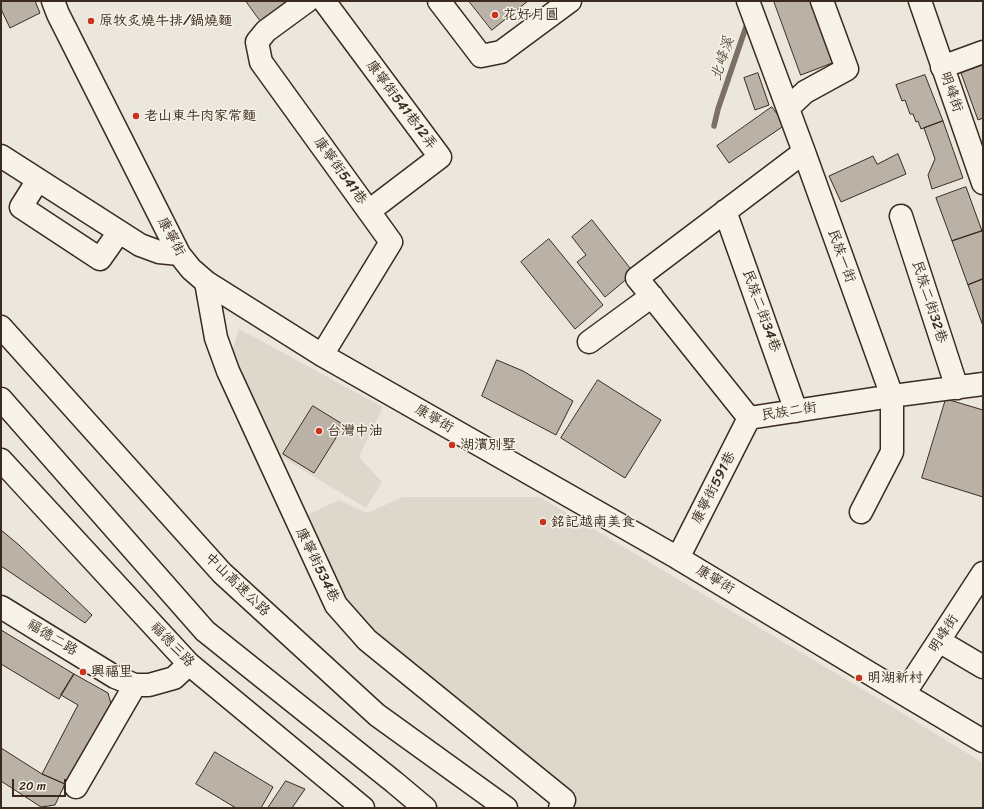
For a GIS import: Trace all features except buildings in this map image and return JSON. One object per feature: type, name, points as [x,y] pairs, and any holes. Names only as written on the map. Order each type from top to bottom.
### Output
[{"type":"main road","name":"康寧街","points":[[53,1],[58,14],[179,254],[191,269],[206,282],[322,355],[678,558],[983,741]]},
{"type":"main road","name":"康寧街541巷","points":[[307,1],[266,31],[257,42],[261,62],[391,242],[322,355]]},
{"type":"main road","name":"康寧街541巷12弄","points":[[324,1],[440,157],[369,211]]},
{"type":"main road","points":[[439,1],[481,56],[502,52],[570,1]]},
{"type":"main road","name":"民族一街","points":[[748,1],[892,396],[892,452],[861,512]]},
{"type":"main road","points":[[788,108],[805,92],[846,69],[822,1]]},
{"type":"main road","name":"明峰街","points":[[920,1],[983,183]]},
{"type":"main road","points":[[942,67],[983,52]]},
{"type":"main road","points":[[725,211],[804,152]]},
{"type":"main road","points":[[1,156],[140,246],[159,252],[179,254]]},
{"type":"main road","points":[[38,180],[21,206],[100,259],[119,232]]},
{"type":"main road","name":"民族二街","points":[[725,211],[637,278],[749,418],[892,396],[983,384]]},
{"type":"main road","name":"民族二街34巷","points":[[725,211],[796,411]]},
{"type":"main road","points":[[73,240],[90,213]]},
{"type":"main road","name":"民族二街32巷","points":[[900,216],[957,388]]},
{"type":"main road","name":"康寧街534巷","points":[[206,282],[216,338],[228,371],[336,606],[367,640],[564,800],[560,808]]},
{"type":"main road","points":[[589,342],[652,296]]},
{"type":"main road","name":"中山高速公路","points":[[1,327],[222,573],[377,715],[506,808]]},
{"type":"main road","points":[[1,399],[205,631],[425,808]]},
{"type":"main road","name":"康寧街591巷","points":[[678,558],[749,418]]},
{"type":"main road","name":"福德三路","points":[[1,460],[189,664],[363,808]]},
{"type":"main road","name":"明峰街","points":[[904,694],[983,573]]},
{"type":"main road","name":"福德二路","points":[[1,607],[115,677],[135,685],[149,685],[174,678],[189,664]]},
{"type":"main road","points":[[939,641],[983,667]]},
{"type":"main road","points":[[76,787],[135,685]]},
{"type":"shaded area","name":"台灣中油","points":[[239,329],[383,407],[359,457],[382,482],[366,508],[278,455],[231,353]]},
{"type":"shaded area","points":[[402,497],[540,497],[894,708],[983,763],[983,808],[570,808],[361,627],[305,516],[339,500],[368,513]]},
{"type":"waterway","name":"北峰溪","points":[[714,126],[718,109],[748,21]]},
{"type":"place","name":"花好月圓","points":[[495,15]]},
{"type":"place","name":"原牧炙燒牛排/鍋燒麵","points":[[91,21]]},
{"type":"place","name":"老山東牛肉家常麵","points":[[136,116]]},
{"type":"place","name":"台灣中油","points":[[319,431]]},
{"type":"place","name":"湖濱別墅","points":[[452,445]]},
{"type":"place","name":"銘記越南美食","points":[[543,522]]},
{"type":"place","name":"興福里","points":[[83,672]]},
{"type":"place","name":"明湖新村","points":[[859,678]]}]
